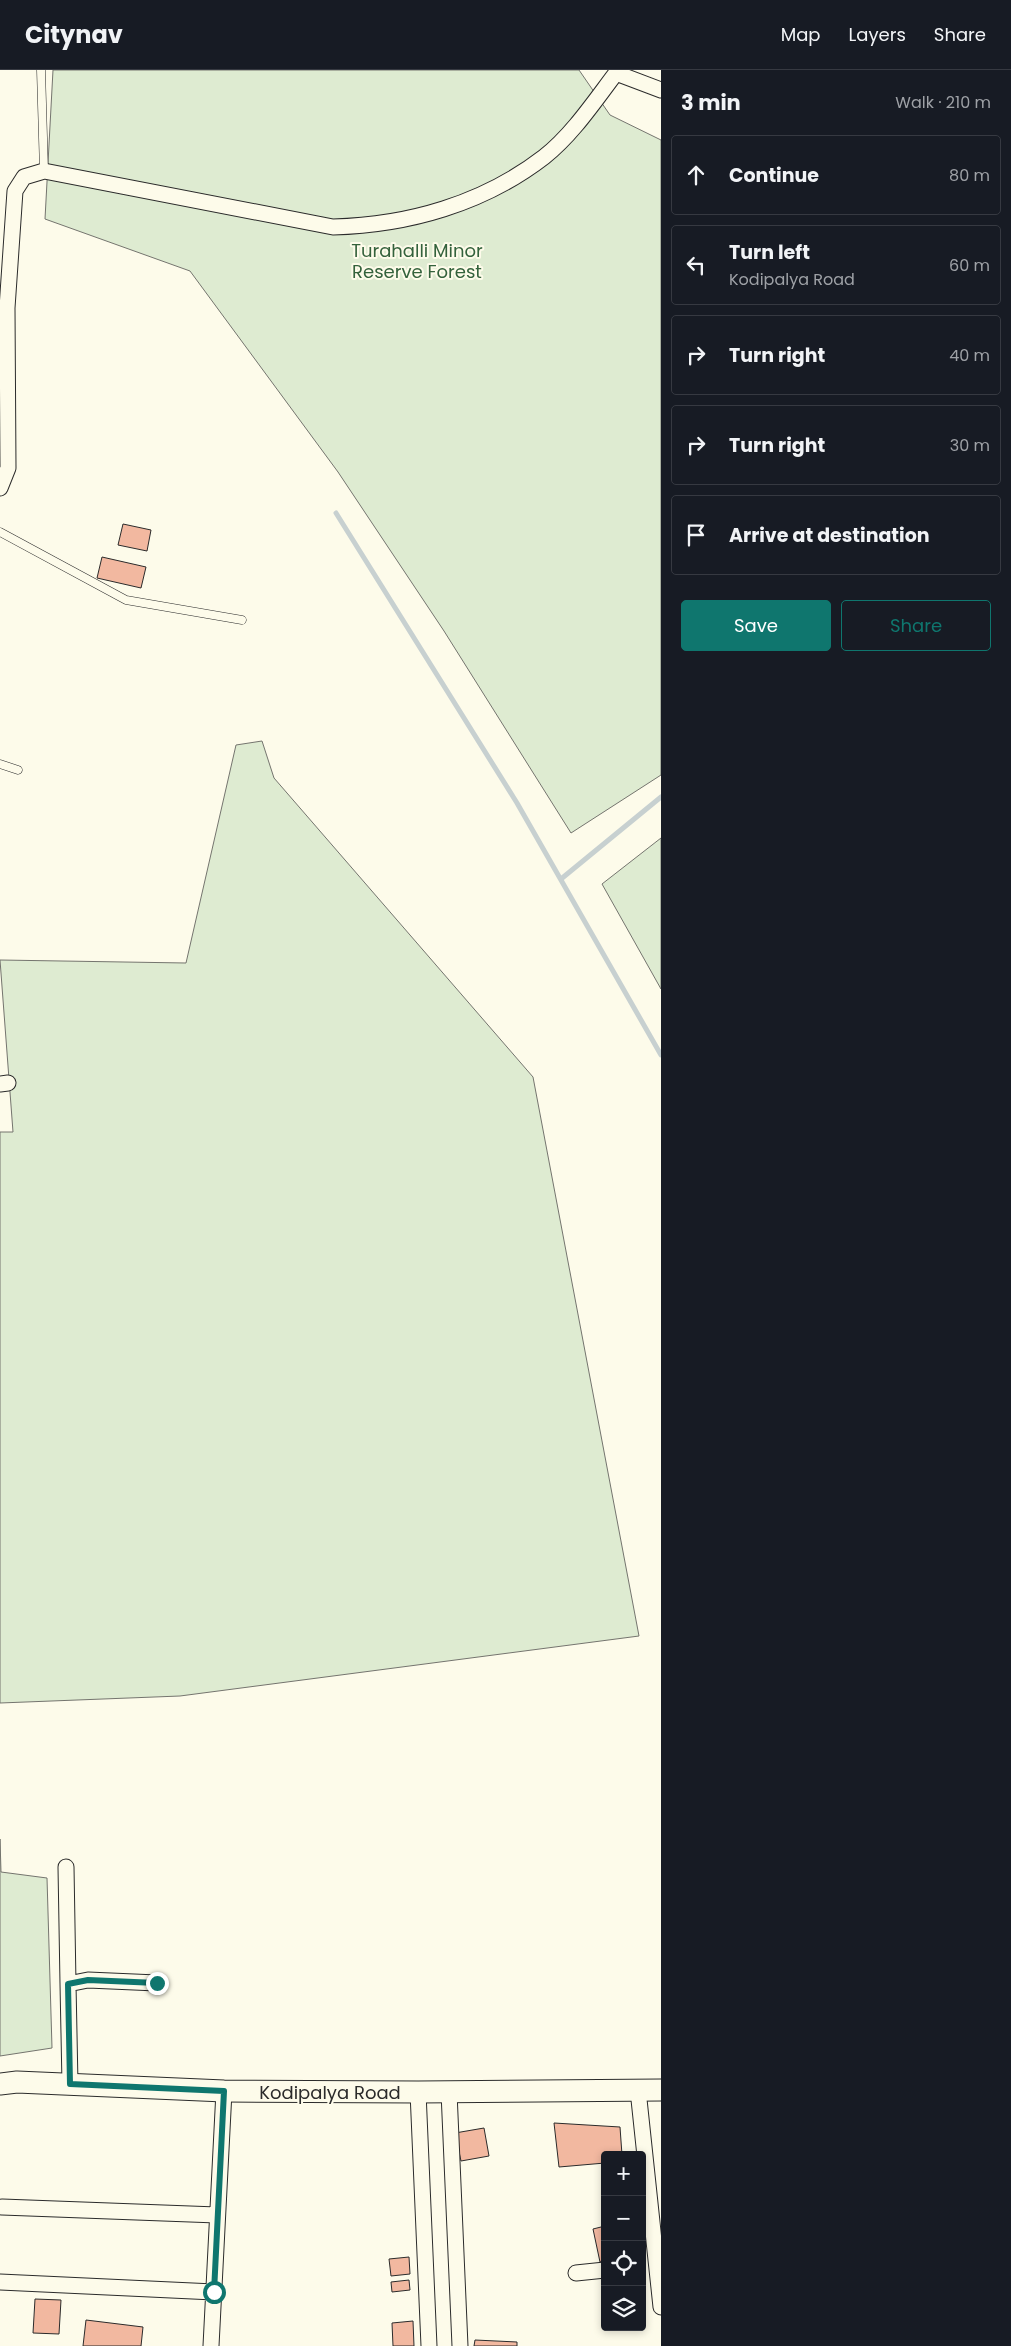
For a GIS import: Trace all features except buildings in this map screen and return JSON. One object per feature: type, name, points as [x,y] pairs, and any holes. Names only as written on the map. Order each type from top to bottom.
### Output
[{"type":"main road","name":"Kodipalya Road","points":[[0,2084],[17,2082],[224,2091],[449,2092],[661,2090]]},
{"type":"street","points":[[0,488],[8,468],[3,308],[15,191],[24,177],[44,172],[333,227],[362,226],[420,217],[458,205],[496,188],[544,157],[574,126],[616,72],[661,90]]},
{"type":"street","points":[[66,1867],[70,2084]]},
{"type":"street","points":[[68,1984],[88,1980],[157,1983]]},
{"type":"street","points":[[638,2090],[649,2265],[661,2307]]},
{"type":"street","points":[[211,2346],[224,2091]]},
{"type":"street","points":[[418,2092],[429,2346]]},
{"type":"street","points":[[449,2092],[460,2346]]},
{"type":"street","points":[[2,2207],[217,2216]]},
{"type":"street","points":[[576,2273],[601,2270]]},
{"type":"street","points":[[0,2282],[214,2292]]},
{"type":"lane","points":[[42,70],[44,172]]},
{"type":"lane","points":[[0,532],[126,600],[242,620]]},
{"type":"lane","points":[[0,764],[18,770]]},
{"type":"green space","name":"Turahalli Minor Reserve Forest","points":[[53,70],[579,70],[610,115],[661,140],[661,775],[571,833],[444,631],[338,472],[190,271],[45,219]]},
{"type":"green space","points":[[262,741],[274,778],[533,1077],[639,1636],[180,1696],[0,1703],[0,1132],[13,1132],[0,960],[186,963],[236,745]]},
{"type":"green space","points":[[661,838],[661,989],[602,884]]},
{"type":"green space","points":[[0,1839],[1,1872],[47,1878],[52,2048],[0,2056]]},
{"type":"waterway","points":[[336,513],[517,803],[661,1055]]},
{"type":"waterway","points":[[561,879],[661,797]]},
{"type":"route","points":[[157,1983],[88,1980],[68,1984],[70,2084],[224,2091],[214,2292]]}]
